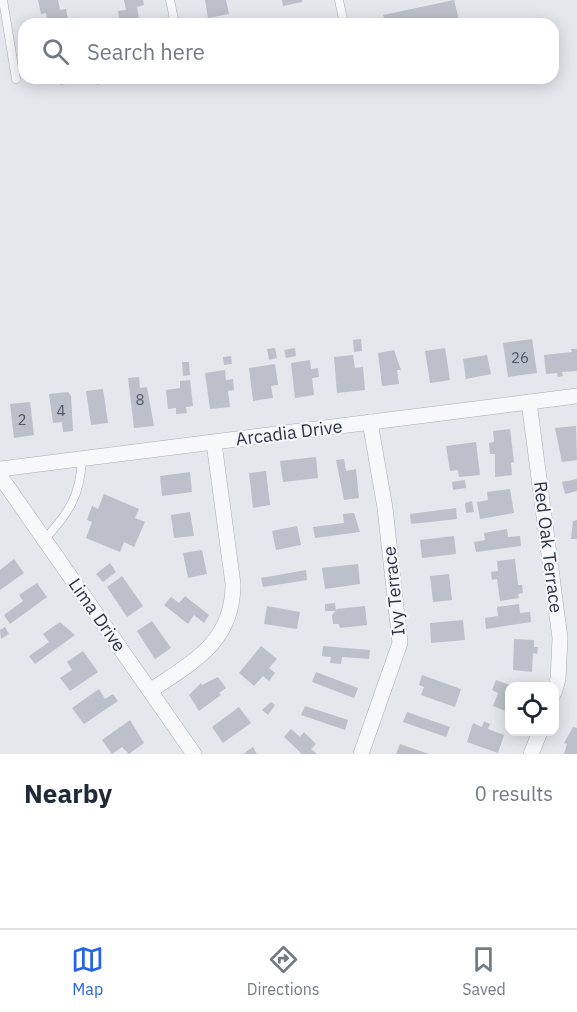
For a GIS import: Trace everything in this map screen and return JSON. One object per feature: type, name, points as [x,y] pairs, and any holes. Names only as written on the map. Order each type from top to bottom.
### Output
[{"type":"street","name":"Arcadia Drive","points":[[0,469],[577,396]]},
{"type":"street","name":"Red Oak Terrace","points":[[529,402],[560,638],[557,682]]},
{"type":"street","name":"Ivy Terrace","points":[[361,754],[400,643],[385,508],[370,422]]},
{"type":"street","points":[[150,691],[206,651],[224,626],[232,606],[233,584],[214,442]]},
{"type":"street","name":"Lima Drive","points":[[0,476],[195,754]]},
{"type":"street","points":[[531,754],[538,736]]},
{"type":"lane","points":[[3,0],[16,79]]},
{"type":"lane","points":[[170,0],[174,18]]},
{"type":"lane","points":[[339,0],[343,18]]},
{"type":"lane","points":[[44,540],[80,488],[82,460]]},
{"type":"building","points":[[38,0],[58,0],[60,10],[66,9],[68,18],[47,18],[46,13],[41,14]]},
{"type":"building","points":[[124,0],[143,0],[144,5],[137,7],[139,18],[119,18],[118,11],[126,10]]},
{"type":"building","points":[[205,0],[226,0],[229,14],[208,18]]},
{"type":"building","points":[[282,0],[302,0],[302,2],[283,6]]},
{"type":"building","points":[[454,0],[458,18],[384,18],[383,15]]},
{"type":"building","points":[[361,339],[362,351],[354,352],[353,340]]},
{"type":"building","points":[[532,339],[537,373],[508,377],[503,343]]},
{"type":"building","points":[[275,348],[277,358],[269,360],[267,349]]},
{"type":"building","points":[[295,348],[296,356],[286,358],[284,350]]},
{"type":"building","points":[[445,348],[450,380],[430,383],[425,351]]},
{"type":"building","points":[[571,349],[577,349],[577,371],[562,372],[563,376],[558,377],[557,373],[546,374],[544,355],[572,352]]},
{"type":"building","points":[[394,350],[401,370],[397,370],[399,384],[382,386],[378,353]]},
{"type":"building","points":[[353,355],[355,368],[363,367],[365,390],[337,393],[334,357]]},
{"type":"building","points":[[487,355],[491,374],[466,379],[463,359]]},
{"type":"building","points":[[231,356],[232,364],[224,365],[223,357]]},
{"type":"building","points":[[310,360],[311,369],[318,368],[319,377],[312,378],[314,395],[295,398],[291,363]]},
{"type":"building","points":[[182,362],[189,362],[190,375],[183,376]]},
{"type":"building","points":[[275,364],[278,385],[271,386],[273,398],[253,401],[249,368]]},
{"type":"building","points":[[225,370],[226,380],[233,379],[234,390],[228,391],[230,407],[210,409],[205,373]]},
{"type":"building","points":[[139,377],[140,388],[147,387],[154,426],[134,428],[128,378]]},
{"type":"building","points":[[190,380],[193,406],[186,407],[187,413],[176,414],[176,408],[168,409],[166,390],[180,388],[180,381]]},
{"type":"building","points":[[103,389],[108,423],[91,425],[86,391]]},
{"type":"building","points":[[68,392],[71,396],[73,431],[63,432],[62,422],[53,423],[49,394]]},
{"type":"building","points":[[30,402],[34,435],[14,438],[10,404]]},
{"type":"building","points":[[576,426],[577,460],[562,462],[555,428]]},
{"type":"building","points":[[510,429],[514,462],[511,463],[512,475],[495,477],[495,454],[490,454],[489,443],[494,442],[493,431]]},
{"type":"building","points":[[476,442],[480,475],[459,477],[458,470],[450,471],[446,446]]},
{"type":"building","points":[[316,457],[318,478],[283,482],[280,461]]},
{"type":"building","points":[[344,459],[346,471],[356,469],[359,498],[344,500],[336,460]]},
{"type":"building","points":[[266,471],[270,505],[253,508],[249,473]]},
{"type":"building","points":[[190,472],[192,492],[162,496],[160,476]]},
{"type":"building","points":[[577,479],[577,491],[565,494],[562,482]]},
{"type":"building","points":[[465,480],[466,488],[453,490],[452,482]]},
{"type":"building","points":[[510,489],[514,513],[480,519],[477,502],[488,500],[487,492]]},
{"type":"building","points":[[104,494],[139,509],[135,518],[145,522],[134,547],[124,542],[120,552],[86,538],[92,522],[87,520],[92,506],[98,509]]},
{"type":"building","points":[[472,501],[474,512],[466,513],[465,503]]},
{"type":"building","points":[[456,508],[457,519],[411,524],[410,514]]},
{"type":"building","points":[[190,512],[194,536],[174,538],[171,515]]},
{"type":"building","points":[[354,513],[360,532],[315,538],[313,527],[344,523],[343,514]]},
{"type":"building","points":[[577,520],[577,539],[571,539],[573,521]]},
{"type":"building","points":[[297,526],[301,545],[276,550],[272,531]]},
{"type":"building","points":[[507,529],[508,537],[520,536],[521,546],[476,552],[474,542],[485,540],[484,533]]},
{"type":"building","points":[[454,536],[456,554],[422,558],[420,540]]},
{"type":"building","points":[[202,550],[207,574],[188,578],[183,553]]},
{"type":"building","points":[[14,559],[24,573],[0,590],[0,570]]},
{"type":"building","points":[[515,559],[518,585],[522,585],[523,593],[518,594],[519,598],[500,601],[497,579],[492,580],[491,572],[498,571],[497,561]]},
{"type":"building","points":[[110,563],[116,572],[103,582],[96,574]]},
{"type":"building","points":[[358,564],[360,584],[325,589],[322,568]]},
{"type":"building","points":[[306,570],[307,580],[263,587],[261,578]]},
{"type":"building","points":[[449,574],[452,600],[433,602],[430,576]]},
{"type":"building","points":[[122,576],[143,606],[127,617],[107,587]]},
{"type":"building","points":[[37,583],[47,597],[10,624],[4,615],[23,601],[19,595]]},
{"type":"building","points":[[185,596],[209,615],[204,623],[194,615],[188,624],[164,605],[171,597],[179,603]]},
{"type":"building","points":[[335,603],[336,611],[325,611],[325,604]]},
{"type":"building","points":[[519,604],[520,613],[530,612],[531,622],[486,629],[485,618],[498,616],[497,607]]},
{"type":"building","points":[[267,606],[300,612],[297,629],[264,624]]},
{"type":"building","points":[[365,606],[367,625],[340,628],[339,624],[333,624],[332,615],[337,609]]},
{"type":"building","points":[[463,620],[465,640],[431,643],[430,623]]},
{"type":"building","points":[[152,621],[171,648],[155,659],[137,631]]},
{"type":"building","points":[[60,622],[75,635],[35,664],[29,656],[49,642],[43,634]]},
{"type":"building","points":[[5,627],[9,634],[1,639],[0,630]]},
{"type":"building","points":[[514,639],[534,640],[534,647],[538,647],[537,654],[533,653],[532,672],[513,670]]},
{"type":"building","points":[[261,646],[277,659],[269,668],[275,673],[269,681],[263,676],[254,686],[239,673]]},
{"type":"building","points":[[323,646],[370,650],[369,659],[342,657],[341,664],[330,663],[331,657],[322,656]]},
{"type":"building","points":[[83,651],[98,672],[70,691],[60,678],[72,670],[67,662]]},
{"type":"building","points":[[316,672],[358,688],[354,698],[312,682]]},
{"type":"building","points":[[422,675],[461,689],[455,707],[421,695],[424,687],[419,685]]},
{"type":"building","points":[[218,677],[226,688],[219,693],[221,695],[199,711],[189,695],[201,683],[202,685]]},
{"type":"building","points":[[496,680],[505,683],[505,711],[493,706],[498,693],[492,690]]},
{"type":"building","points":[[99,689],[105,699],[113,694],[118,701],[84,724],[72,708]]},
{"type":"building","points":[[271,702],[275,705],[268,715],[262,710]]},
{"type":"building","points":[[305,706],[348,720],[345,730],[301,715]]},
{"type":"building","points":[[239,707],[251,723],[223,743],[212,727]]},
{"type":"building","points":[[407,712],[450,727],[446,737],[403,722]]},
{"type":"building","points":[[130,720],[144,743],[129,754],[122,747],[112,754],[102,740]]},
{"type":"building","points":[[484,721],[490,724],[488,729],[504,735],[498,753],[467,742],[473,723],[482,727]]},
{"type":"building","points":[[573,727],[577,728],[577,754],[564,754],[567,744],[564,743]]},
{"type":"building","points":[[291,729],[300,737],[304,732],[316,744],[311,749],[317,754],[302,754],[284,737]]},
{"type":"building","points":[[400,744],[429,754],[396,754]]},
{"type":"building","points":[[253,747],[257,754],[243,754]]}]
